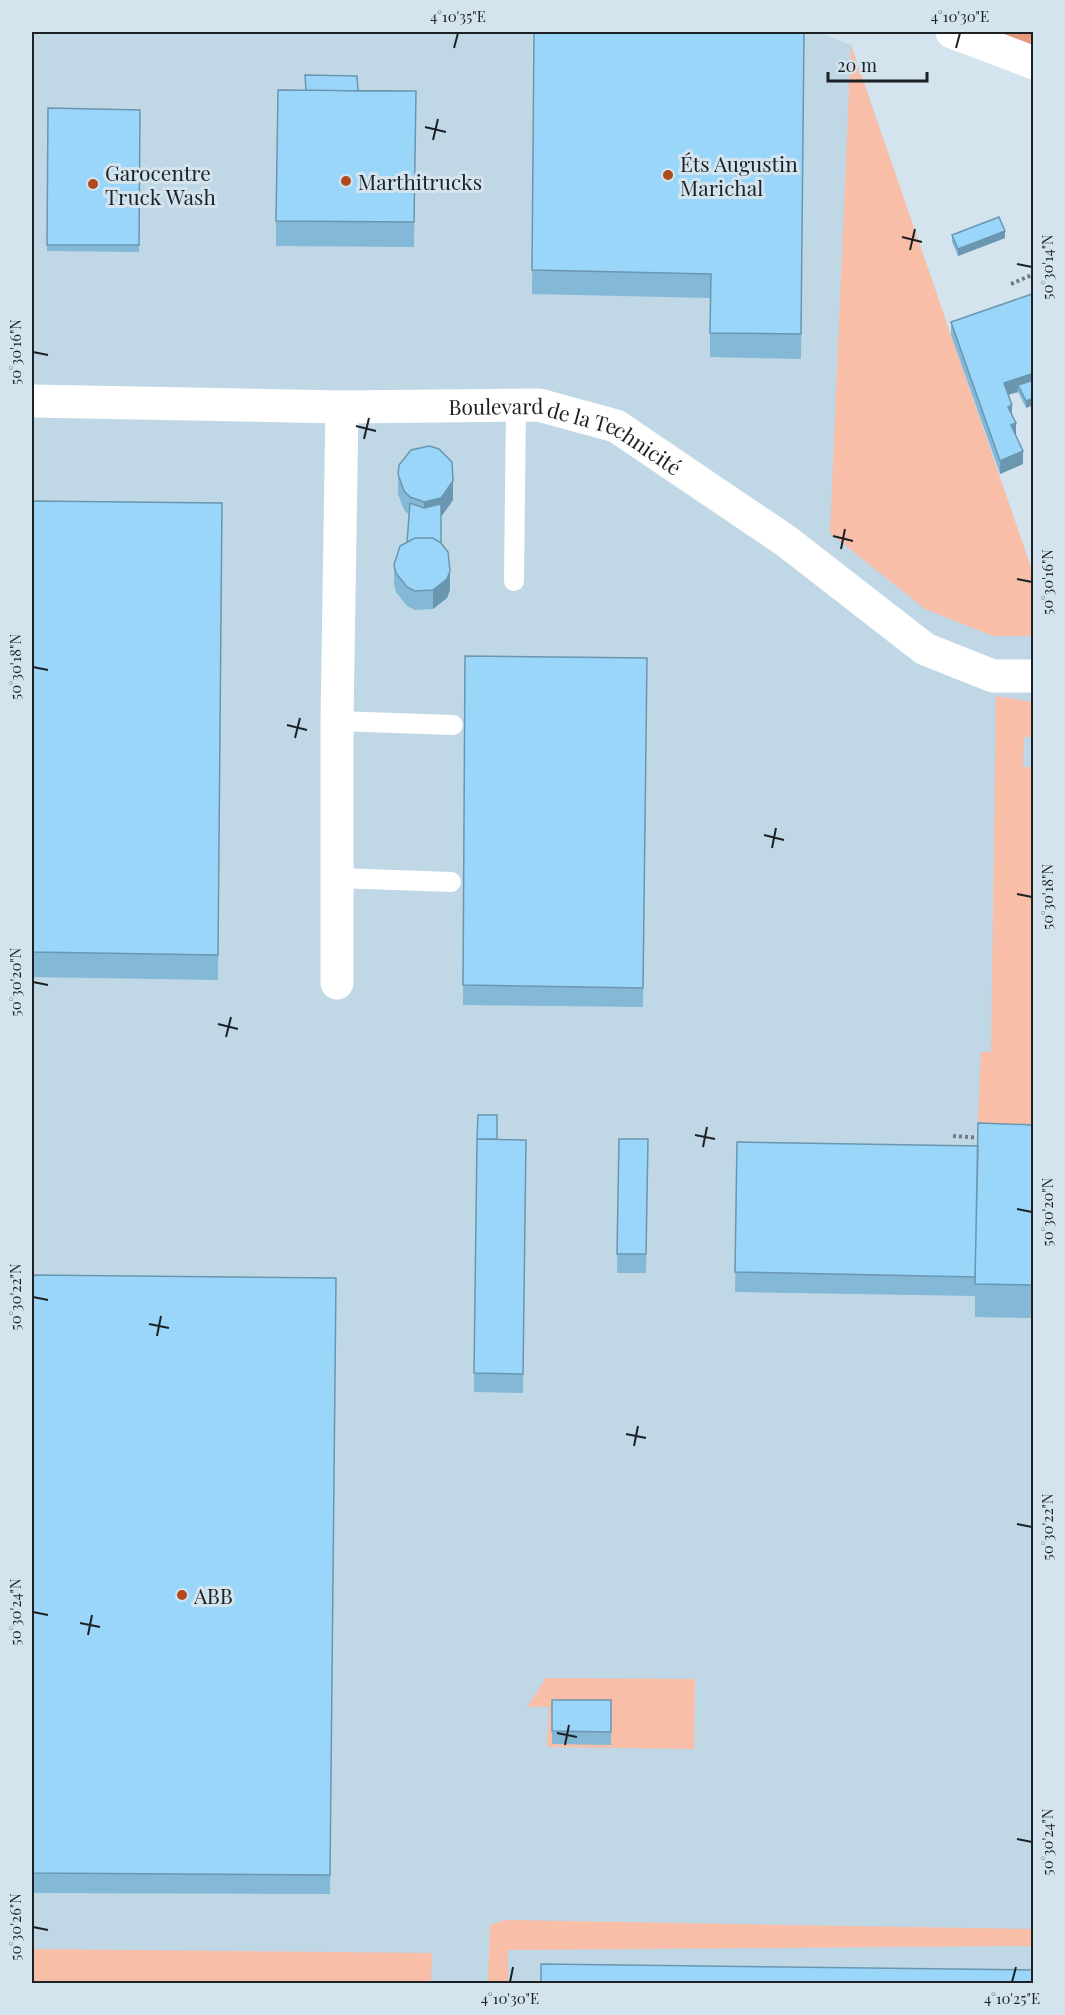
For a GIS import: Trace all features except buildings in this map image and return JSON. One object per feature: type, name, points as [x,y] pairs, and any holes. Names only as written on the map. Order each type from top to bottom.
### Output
[{"type":"street","points":[[952,32],[1034,63]]},
{"type":"street","name":"Boulevard de la Technicité","points":[[32,401],[342,407],[527,405],[616,426],[786,541],[925,649],[993,676],[1034,676]]},
{"type":"street","points":[[337,983],[337,721],[342,407]]},
{"type":"lane","points":[[514,581],[527,405]]},
{"type":"lane","points":[[337,721],[453,725]]},
{"type":"lane","points":[[337,878],[452,882]]},
{"type":"path","points":[[1011,284],[1034,274]]},
{"type":"path","points":[[953,1136],[986,1138]]},
{"type":"shaded area","points":[[32,32],[819,32],[851,45],[1033,573],[1033,1983],[32,1984]]},
{"type":"shaded area","points":[[990,32],[1033,32],[1033,48]]},
{"type":"shaded area","points":[[851,45],[1033,573],[1033,636],[993,636],[925,609],[830,533]]},
{"type":"shaded area","points":[[996,696],[1033,702],[1033,737],[1024,737],[1023,767],[1034,767],[1033,1124],[1026,1131],[985,1129],[978,1120],[981,1052],[991,1052]]},
{"type":"shaded area","points":[[546,1678],[695,1679],[694,1749],[547,1747],[549,1707],[527,1707]]},
{"type":"shaded area","points":[[505,1920],[1033,1929],[1033,1946],[508,1950],[508,1983],[488,1983],[490,1925]]},
{"type":"shaded area","points":[[32,1949],[432,1953],[431,1983],[32,1983]]},
{"type":"place","name":"Éts Augustin Marichal","points":[[668,175]]},
{"type":"place","name":"Marthitrucks","points":[[346,181]]},
{"type":"place","name":"Garocentre Truck Wash","points":[[93,184]]},
{"type":"place","name":"ABB","points":[[182,1595]]}]
